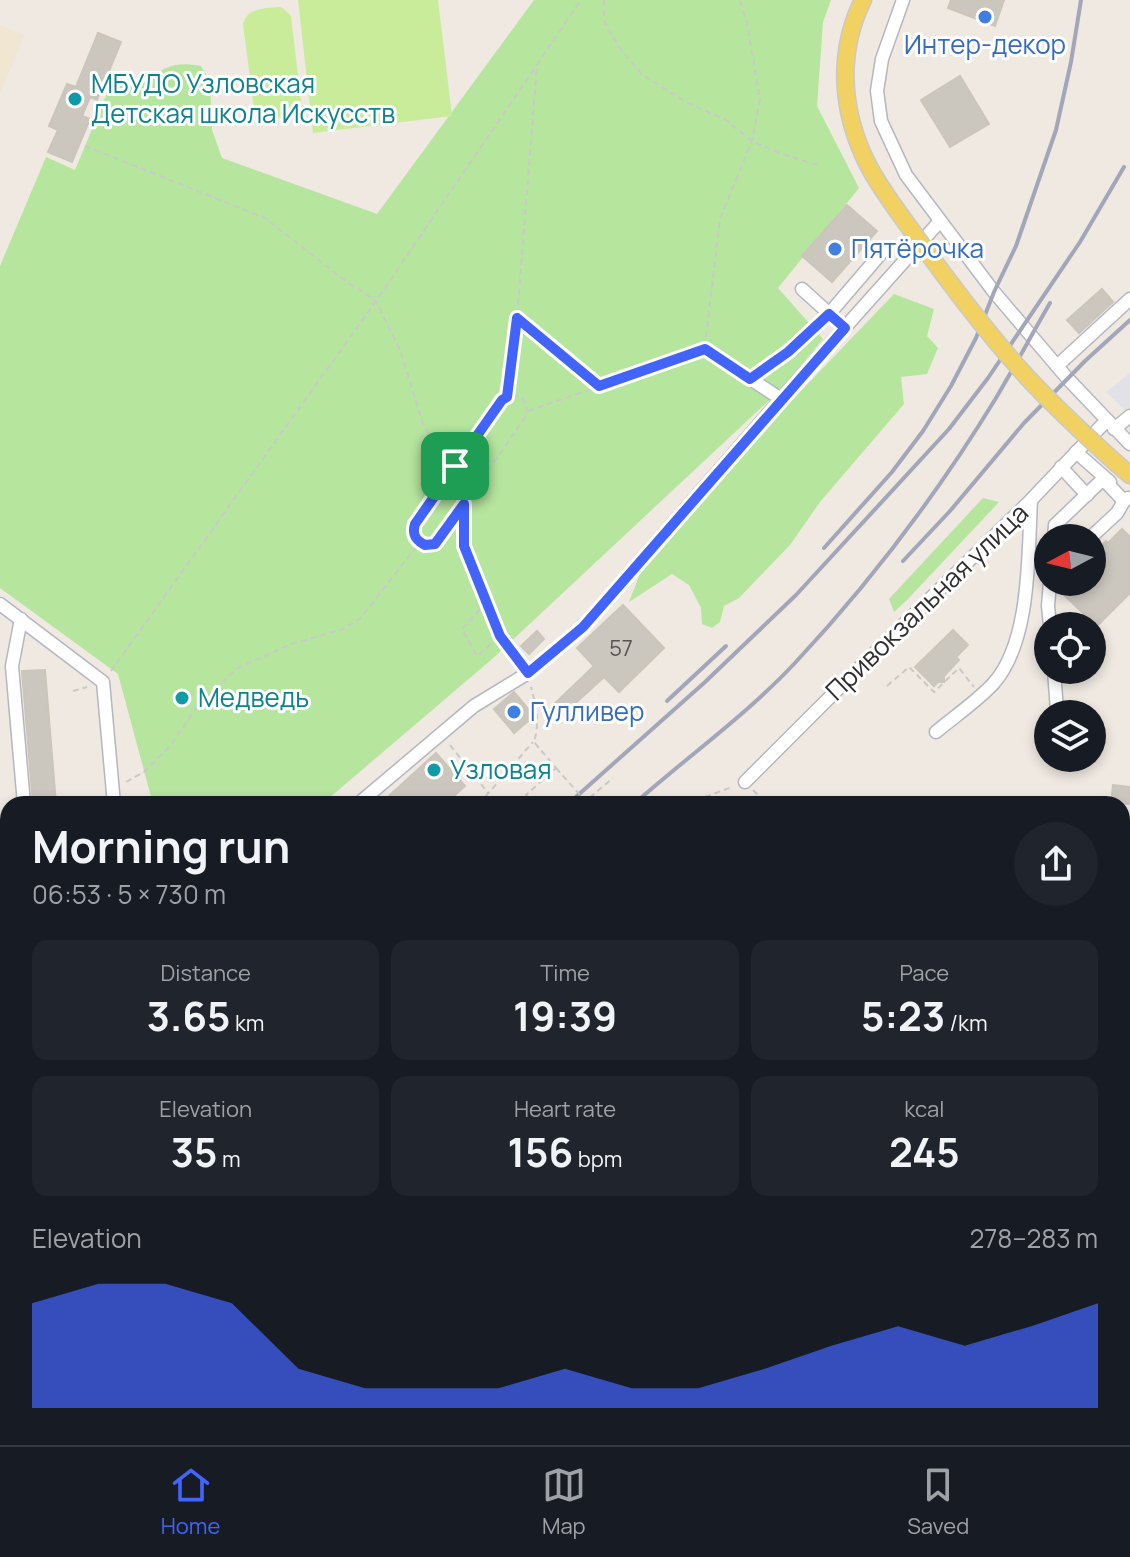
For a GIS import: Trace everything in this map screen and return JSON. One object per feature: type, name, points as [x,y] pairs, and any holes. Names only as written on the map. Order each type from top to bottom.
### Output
[{"type":"main road","points":[[863,0],[854,19],[845,79],[857,142],[868,165],[966,304],[1016,365],[1064,415],[1130,475]]},
{"type":"street","points":[[903,0],[882,59],[877,91],[881,121],[906,175],[994,292],[1130,444]]},
{"type":"street","points":[[367,796],[474,706],[528,673],[583,627],[940,221]]},
{"type":"street","points":[[829,314],[883,251]]},
{"type":"street","points":[[802,289],[845,328]]},
{"type":"street","points":[[1057,366],[1130,299]]},
{"type":"street","points":[[705,349],[781,399]]},
{"type":"street","name":"Привокзальная улица","points":[[745,782],[1076,452],[1110,424],[1130,416]]},
{"type":"street","points":[[1076,452],[1127,499],[1127,515],[1130,518]]},
{"type":"street","points":[[1061,467],[1087,495]]},
{"type":"street","points":[[1056,524],[1103,479],[1127,499]]},
{"type":"street","points":[[1105,524],[1127,499]]},
{"type":"street","points":[[936,732],[994,683],[1019,635],[1026,584],[1031,500]]},
{"type":"street","points":[[0,604],[103,682],[113,796]]},
{"type":"street","points":[[21,619],[12,666],[23,796]]},
{"type":"path","points":[[73,691],[103,682],[376,301],[581,0]]},
{"type":"path","points":[[604,0],[604,21],[621,50],[643,75],[684,101],[726,120],[752,141],[818,165]]},
{"type":"path","points":[[528,411],[705,349],[720,219],[752,141],[760,99],[740,0]]},
{"type":"path","points":[[507,397],[517,318],[537,65]]},
{"type":"path","points":[[85,146],[265,218],[376,301],[400,350],[423,424],[439,454],[455,466]]},
{"type":"path","points":[[750,379],[788,352],[829,314]]},
{"type":"path","points":[[517,318],[599,386]]},
{"type":"path","points":[[507,397],[521,398],[527,406],[526,416],[439,541],[430,545],[420,542],[414,534],[415,524],[455,466],[502,400],[507,397]]},
{"type":"path","points":[[440,733],[489,794],[534,742],[538,729],[528,673],[500,636],[464,546],[464,504]]},
{"type":"path","points":[[113,790],[144,772],[171,745],[201,701],[238,668],[289,645],[343,629],[360,619],[420,542]]},
{"type":"path","points":[[488,601],[462,629],[477,656],[500,636]]},
{"type":"path","points":[[887,686],[909,667],[934,692],[959,668],[981,695]]},
{"type":"path","points":[[534,742],[582,796]]},
{"type":"path","points":[[527,796],[556,768]]},
{"type":"path","points":[[594,796],[613,778]]},
{"type":"path","points":[[708,796],[745,782],[759,796]]},
{"type":"shaded area","points":[[0,25],[24,35],[0,94]]},
{"type":"shaded area","points":[[1130,373],[1130,415],[1106,392]]},
{"type":"green space","points":[[298,0],[438,0],[452,116],[313,133]]},
{"type":"green space","points":[[534,0],[831,0],[823,22],[817,106],[859,188],[778,288],[823,339],[778,392],[491,660],[331,796],[151,796],[118,674],[0,588],[0,266],[46,157],[75,170],[113,79],[143,83],[157,73],[184,64],[201,66],[210,81],[212,130],[222,158],[377,214]]},
{"type":"green space","points":[[280,7],[291,16],[301,102],[294,114],[272,118],[262,116],[254,109],[243,24],[253,12]]},
{"type":"green space","points":[[894,294],[934,309],[927,336],[938,348],[927,374],[901,377],[904,404],[820,502],[790,545],[739,598],[724,606],[720,622],[712,628],[702,624],[701,608],[689,585],[672,574],[629,602],[650,548]]},
{"type":"green space","points":[[983,498],[999,502],[894,612],[889,599]]},
{"type":"building","name":"Интер-декор","points":[[951,0],[1004,0],[995,26],[948,8]]},
{"type":"building","name":"МБУДО Узловская Детская школа Искусств","points":[[98,33],[121,42],[97,100],[90,97],[82,116],[90,119],[72,162],[48,152],[58,130],[49,126],[67,84],[76,87]]},
{"type":"building","points":[[960,76],[989,124],[950,147],[921,100]]},
{"type":"building","name":"Пятёрочка","points":[[847,205],[877,231],[832,282],[802,256]]},
{"type":"building","points":[[1102,289],[1113,302],[1079,333],[1067,320]]},
{"type":"building","points":[[1122,529],[1130,537],[1130,593],[1106,617],[1106,612],[1082,612],[1065,596],[1106,596],[1106,541],[1108,543]]},
{"type":"building","points":[[623,605],[664,648],[619,692],[604,677],[557,720],[548,710],[594,666],[577,648]]},
{"type":"building","points":[[953,630],[968,645],[956,657],[959,660],[944,676],[944,682],[934,686],[915,667]]},
{"type":"building","points":[[537,631],[544,639],[529,654],[521,646]]},
{"type":"building","points":[[45,670],[55,796],[32,796],[22,671]]},
{"type":"building","name":"Гулливер","points":[[514,692],[534,716],[514,733],[494,709]]},
{"type":"building","name":"Узловая","points":[[436,753],[465,786],[454,796],[389,796]]},
{"type":"building","points":[[1113,785],[1130,787],[1130,796],[1112,796]]},
{"type":"railway","points":[[824,548],[892,472],[923,431],[976,338],[1016,246],[1056,130],[1081,0]]},
{"type":"railway","points":[[577,796],[704,683],[796,595],[949,429],[988,378],[1080,242],[1124,167]]},
{"type":"railway","points":[[644,796],[775,683],[849,602],[951,468],[996,398],[1050,303]]},
{"type":"railway","points":[[903,561],[1024,423],[1130,320]]},
{"type":"railway","points":[[667,701],[726,646]]},
{"type":"place","name":"Интер-декор","points":[[985,17]]},
{"type":"place","name":"МБУДО Узловская Детская школа Искусств","points":[[75,99]]},
{"type":"place","name":"Пятёрочка","points":[[835,249]]},
{"type":"place","name":"Медведь","points":[[182,698]]},
{"type":"place","name":"Гулливер","points":[[514,712]]},
{"type":"place","name":"Узловая","points":[[434,770]]},
{"type":"route","points":[[829,314],[845,328],[583,627],[528,673],[500,636],[478,583],[464,546],[464,504],[435,544],[425,545],[414,534],[415,524],[455,466],[507,397],[517,318],[599,386],[705,349],[750,379],[788,352],[829,314]]}]
